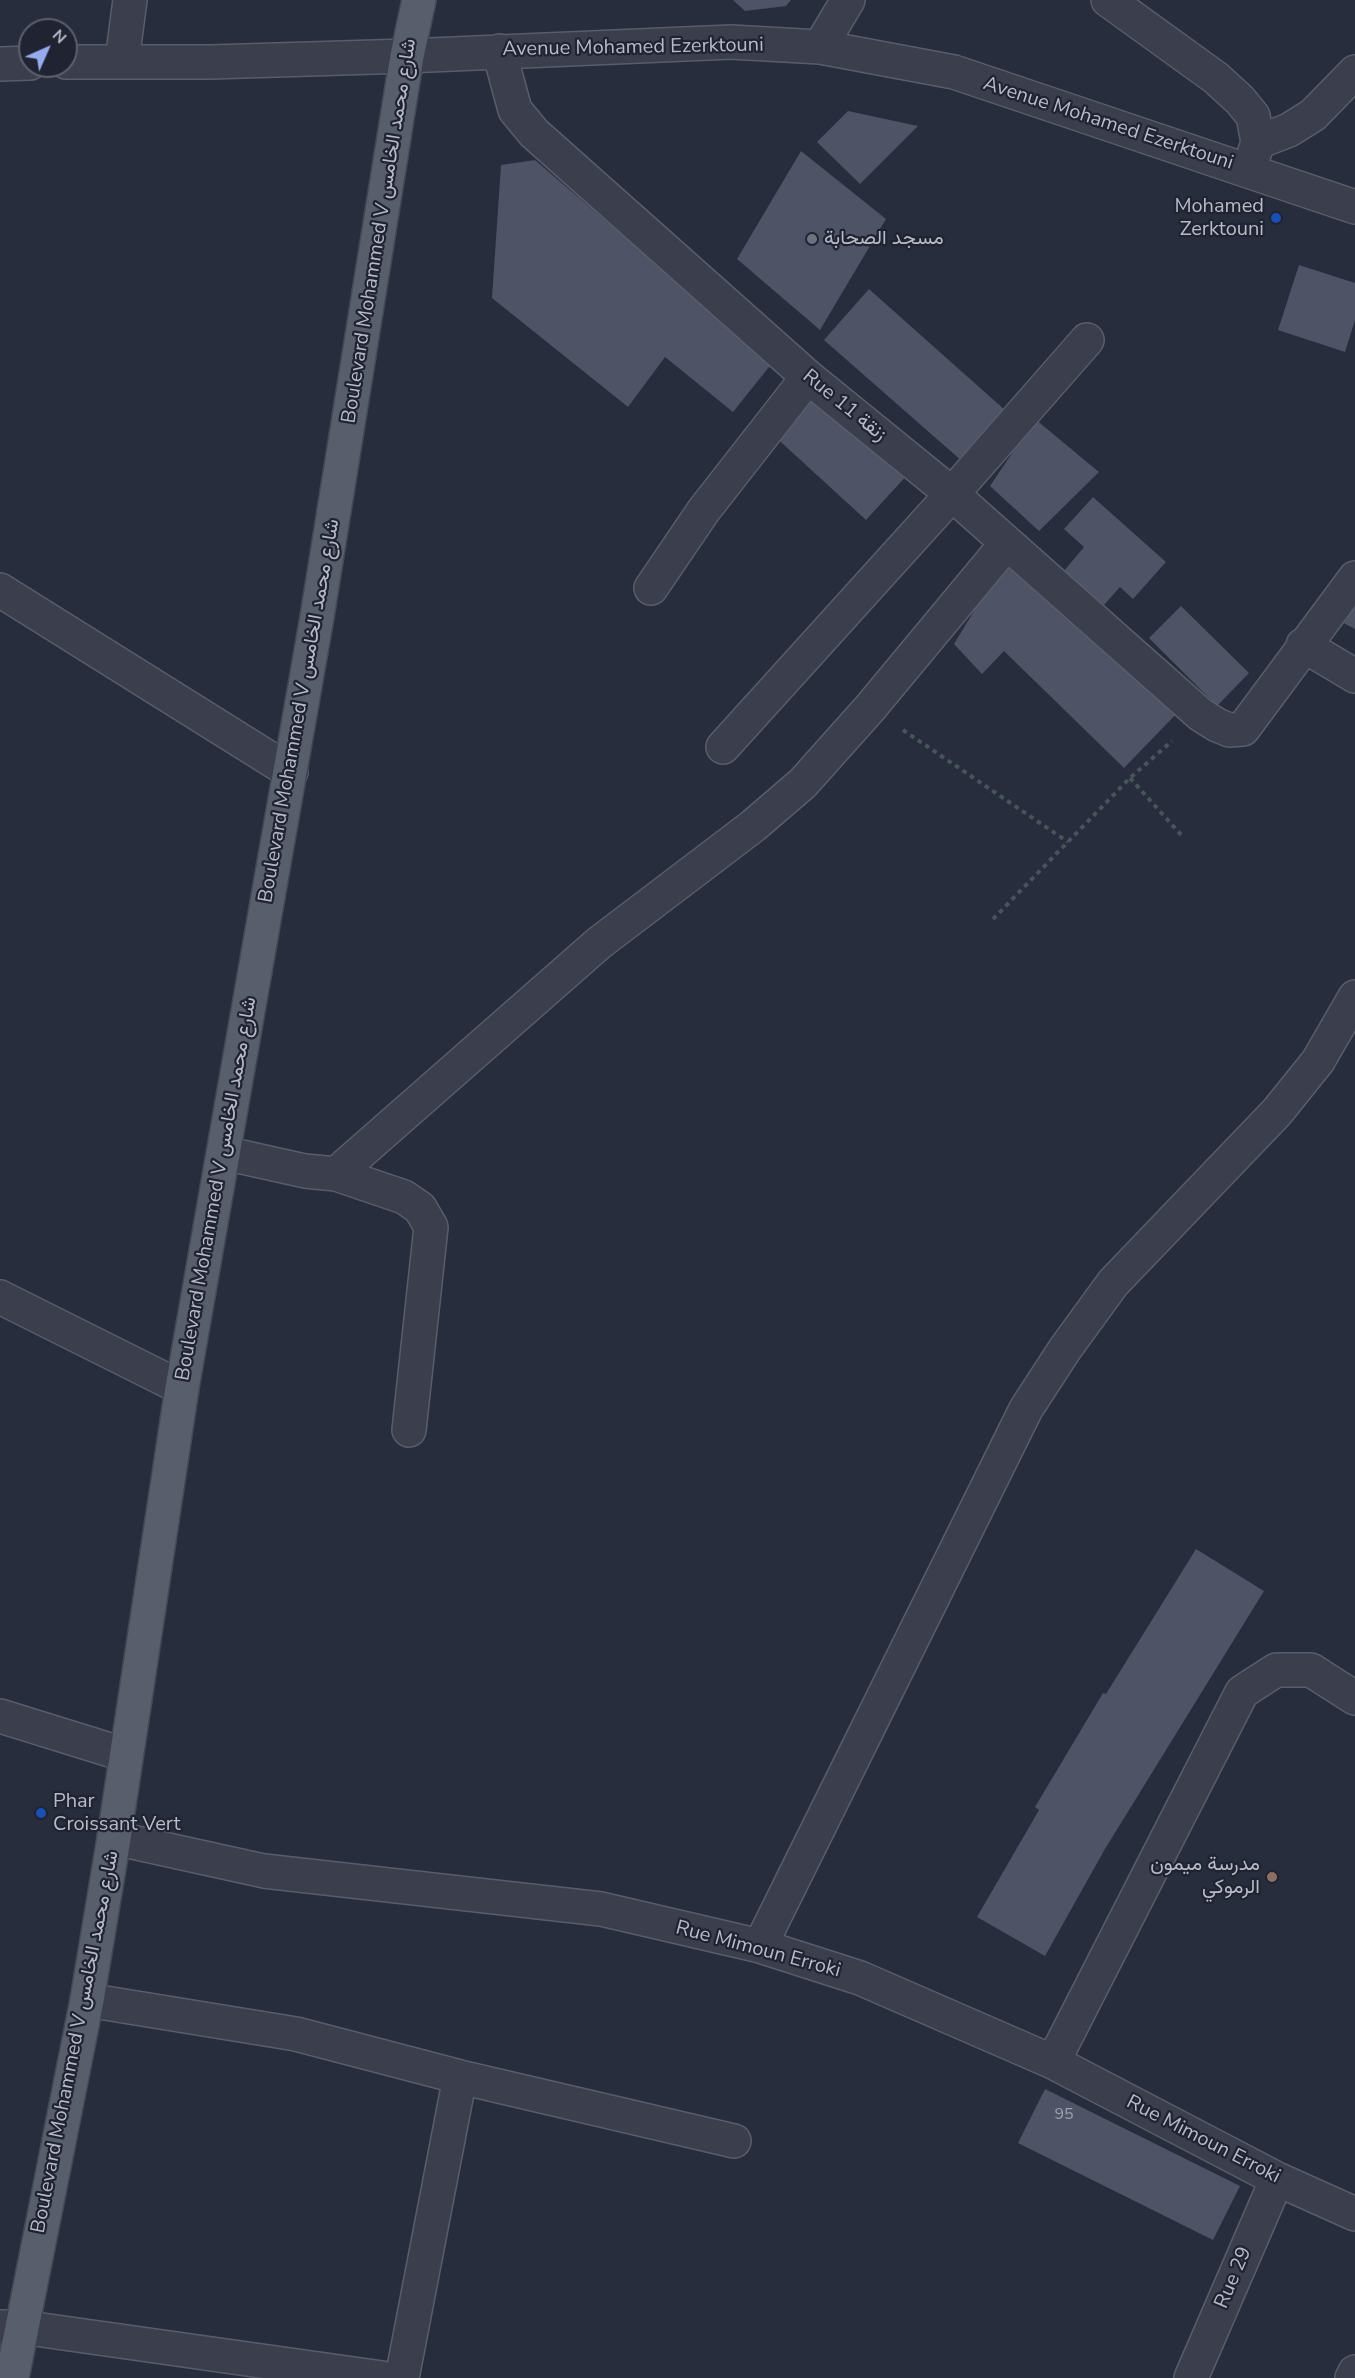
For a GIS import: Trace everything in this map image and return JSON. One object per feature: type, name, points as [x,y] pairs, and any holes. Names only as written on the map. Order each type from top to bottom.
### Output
[{"type":"main road","name":"Boulevard Mohammed V شارع محمد الخامس","points":[[12,2378],[11,2327],[87,2000],[114,1838],[182,1388],[291,772],[419,0]]},
{"type":"street","points":[[122,60],[130,0]]},
{"type":"street","points":[[820,47],[848,0]]},
{"type":"street","points":[[1108,0],[1216,78],[1240,100],[1253,116],[1254,156]]},
{"type":"street","name":"Avenue Mohamed Ezerktouni","points":[[78,62],[211,62],[731,42],[820,47],[954,72],[1254,156],[1355,207]]},
{"type":"street","name":"Rue 11 زنقة","points":[[499,51],[515,110],[534,133],[808,378],[952,494],[1215,722]]},
{"type":"street","points":[[0,64],[18,63]]},
{"type":"street","points":[[1254,156],[1313,115],[1355,72]]},
{"type":"street","points":[[723,747],[952,494],[1087,340]]},
{"type":"street","points":[[651,588],[704,510],[808,378]]},
{"type":"street","points":[[336,1174],[599,943],[753,826],[803,783],[870,708],[1007,543]]},
{"type":"street","points":[[1215,722],[1243,729],[1303,645],[1355,578]]},
{"type":"street","points":[[0,590],[291,772]]},
{"type":"street","points":[[1303,645],[1355,676]]},
{"type":"street","points":[[760,1946],[1026,1409],[1065,1349],[1113,1283],[1277,1112],[1318,1061],[1355,997]]},
{"type":"street","points":[[224,1153],[305,1171],[336,1174],[404,1197],[420,1208],[431,1227],[409,1430]]},
{"type":"street","points":[[0,1297],[182,1388]]},
{"type":"street","points":[[1053,2062],[1242,1692],[1276,1670],[1311,1670],[1355,1698]]},
{"type":"street","points":[[0,1716],[126,1755]]},
{"type":"street","name":"Rue Mimoun Erroki","points":[[114,1838],[264,1871],[601,1909],[760,1946],[860,1978],[1053,2062],[1277,2179],[1355,2214]]},
{"type":"street","points":[[87,2000],[296,2034],[460,2077],[734,2141]]},
{"type":"street","points":[[402,2378],[460,2077]]},
{"type":"street","name":"Rue 29","points":[[1191,2378],[1277,2179]]},
{"type":"street","points":[[11,2327],[340,2375],[382,2378]]},
{"type":"street","points":[[1352,2378],[1355,2372]]},
{"type":"path","points":[[870,708],[1068,842]]},
{"type":"path","points":[[993,919],[1130,778],[1215,722]]},
{"type":"path","points":[[1130,778],[1183,837]]},
{"type":"building","points":[[733,0],[791,0],[786,6],[745,11]]},
{"type":"building","points":[[848,111],[918,126],[860,184],[817,142]]},
{"type":"building","name":"مسجد الصحابة","points":[[801,151],[886,219],[820,330],[737,259]]},
{"type":"building","points":[[535,160],[773,362],[733,412],[665,357],[628,407],[492,298],[501,165]]},
{"type":"building","points":[[1299,265],[1355,283],[1355,320],[1345,352],[1278,330]]},
{"type":"building","points":[[869,289],[1015,419],[971,469],[824,340]]},
{"type":"building","points":[[813,386],[909,473],[866,520],[771,433]]},
{"type":"building","points":[[1035,419],[1099,472],[1039,531],[990,486]]},
{"type":"building","points":[[1093,497],[1166,562],[1133,599],[1120,587],[1104,605],[1063,572],[1084,547],[1064,529]]},
{"type":"building","points":[[1003,563],[1029,586],[1037,576],[1182,708],[1124,768],[1004,651],[982,674],[954,644]]},
{"type":"building","points":[[1355,596],[1355,629],[1336,619]]},
{"type":"building","points":[[1181,606],[1249,673],[1217,706],[1149,638]]},
{"type":"building","points":[[1196,1549],[1264,1591],[1105,1849],[1045,1956],[977,1917],[1039,1810],[1035,1807],[1103,1693],[1106,1694]]},
{"type":"building","points":[[1045,2089],[1240,2186],[1213,2240],[1018,2143]]},
{"type":"place","name":"Mohamed Zerktouni","points":[[1276,218]]},
{"type":"place","name":"مسجد الصحابة","points":[[812,239]]},
{"type":"place","name":"Phar Croissant Vert","points":[[41,1813]]},
{"type":"place","name":"مدرسة ميمون الرموكي","points":[[1272,1877]]}]
